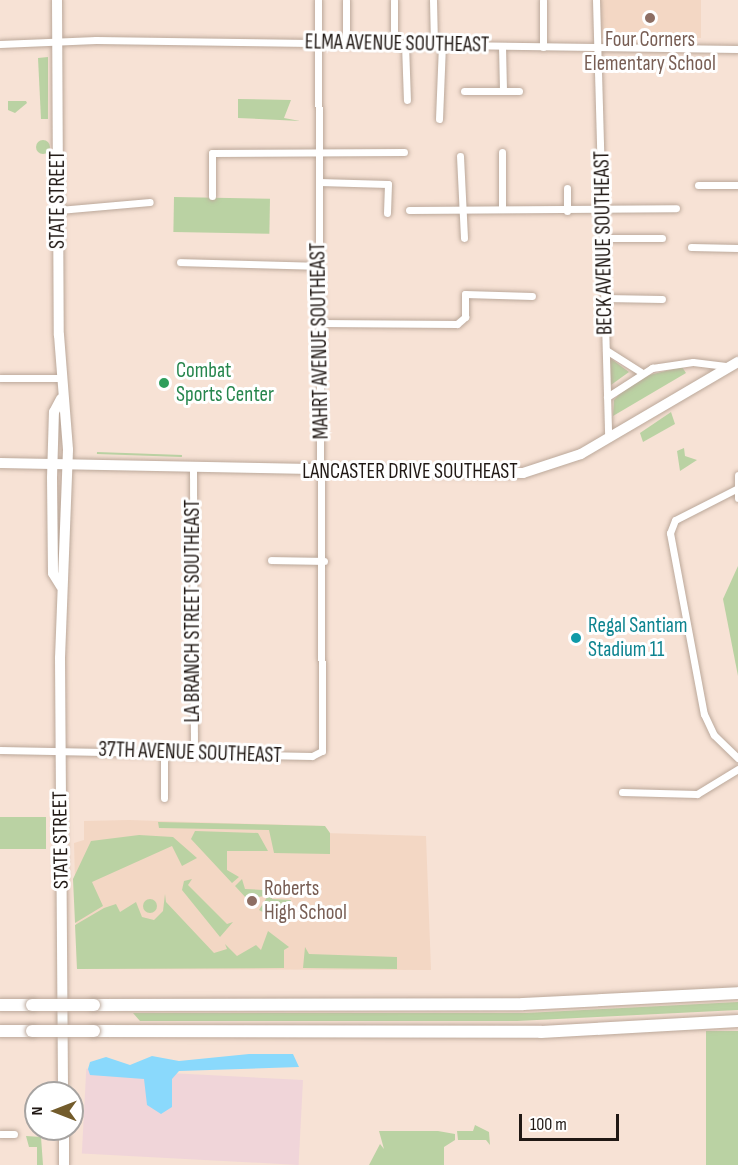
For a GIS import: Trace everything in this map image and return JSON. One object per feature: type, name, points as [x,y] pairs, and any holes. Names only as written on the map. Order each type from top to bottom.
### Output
[{"type":"highway","points":[[0,1005],[523,1005],[738,993]]},
{"type":"highway","points":[[0,1031],[541,1032],[738,1022]]},
{"type":"main road","name":"STATE STREET","points":[[57,0],[60,378],[61,399],[68,411],[66,573],[60,586],[63,1081]]},
{"type":"main road","name":"LANCASTER DRIVE SOUTHEAST","points":[[0,463],[321,472],[524,473],[563,462],[733,364]]},
{"type":"main road","name":"STATE STREET","points":[[60,586],[53,573],[53,464],[54,412],[61,399]]},
{"type":"main road","points":[[64,1141],[64,1165]]},
{"type":"street","name":"MAHRT AVENUE SOUTHEAST","points":[[318,0],[321,472],[324,561],[320,753]]},
{"type":"street","points":[[346,0],[346,43]]},
{"type":"street","points":[[394,0],[394,44]]},
{"type":"street","points":[[433,0],[434,45]]},
{"type":"street","points":[[543,0],[543,47]]},
{"type":"street","name":"BECK AVENUE SOUTHEAST","points":[[596,0],[608,438]]},
{"type":"street","name":"ELMA AVENUE SOUTHEAST","points":[[0,44],[318,42],[738,49]]},
{"type":"street","points":[[405,44],[407,100]]},
{"type":"street","points":[[439,119],[442,45]]},
{"type":"street","points":[[502,46],[503,91]]},
{"type":"street","points":[[464,90],[519,91]]},
{"type":"street","points":[[212,196],[210,153],[404,152]]},
{"type":"street","points":[[502,152],[502,207]]},
{"type":"street","points":[[460,156],[465,238]]},
{"type":"street","points":[[319,182],[388,184],[387,213]]},
{"type":"street","points":[[698,185],[738,185]]},
{"type":"street","points":[[567,188],[567,211]]},
{"type":"street","points":[[59,210],[150,202]]},
{"type":"street","points":[[408,210],[465,211],[502,207],[603,212],[610,207],[676,208]]},
{"type":"street","points":[[604,238],[662,238]]},
{"type":"street","points":[[691,247],[738,248]]},
{"type":"street","points":[[180,262],[319,267]]},
{"type":"street","points":[[320,323],[462,322],[465,294],[532,296]]},
{"type":"street","points":[[605,298],[662,299]]},
{"type":"street","points":[[606,350],[641,372]]},
{"type":"street","points":[[608,397],[641,372],[693,362],[733,364]]},
{"type":"street","points":[[0,378],[60,378]]},
{"type":"street","name":"LA BRANCH STREET SOUTHEAST","points":[[193,468],[194,755]]},
{"type":"street","points":[[738,475],[736,489],[738,498]]},
{"type":"street","points":[[736,489],[675,520],[670,533],[704,714],[714,734],[738,758]]},
{"type":"street","points":[[271,560],[324,561]]},
{"type":"street","name":"37TH AVENUE SOUTHEAST","points":[[0,750],[194,755],[320,753]]},
{"type":"street","points":[[164,754],[164,798]]},
{"type":"street","points":[[622,792],[698,794],[738,769]]},
{"type":"street","points":[[0,1134],[14,1134]]},
{"type":"shaded area","name":"Four Corners Elementary School","points":[[599,0],[701,0],[701,38],[599,38]]},
{"type":"shaded area","name":"Roberts High School","points":[[129,820],[325,826],[325,833],[426,836],[431,970],[77,969],[74,843],[84,840],[84,821]]},
{"type":"shaded area","points":[[86,1069],[303,1080],[299,1165],[82,1154]]},
{"type":"green space","points":[[48,57],[48,119],[41,119],[38,58]]},
{"type":"green space","points":[[238,99],[291,100],[284,118],[300,121],[238,118]]},
{"type":"green space","points":[[8,101],[26,101],[27,103],[15,113],[8,110]]},
{"type":"green space","points":[[40,140],[46,140],[50,147],[46,154],[40,154],[36,150],[36,144]]},
{"type":"green space","points":[[174,197],[270,199],[269,234],[173,232]]},
{"type":"green space","points":[[610,358],[629,372],[611,385]]},
{"type":"green space","points":[[682,367],[686,373],[613,416],[614,400],[622,391],[645,376]]},
{"type":"green space","points":[[671,412],[675,424],[643,442],[640,433]]},
{"type":"green space","points":[[684,448],[685,456],[697,460],[680,471],[677,451]]},
{"type":"green space","points":[[97,452],[182,455],[182,457],[97,454]]},
{"type":"green space","points":[[738,566],[738,676],[723,599]]},
{"type":"green space","points":[[0,817],[46,817],[46,849],[0,849]]},
{"type":"green space","points":[[158,822],[325,826],[330,833],[330,854],[274,853],[269,830],[159,828]]},
{"type":"green space","points":[[195,831],[258,833],[268,851],[227,851],[227,870],[239,877],[232,883],[191,839]]},
{"type":"green space","points":[[139,835],[173,837],[197,858],[182,866],[172,846],[92,882],[103,906],[75,923],[73,879],[91,841]]},
{"type":"green space","points":[[192,879],[188,885],[227,924],[233,922],[220,937],[182,890],[184,881]]},
{"type":"green space","points":[[242,879],[245,889],[263,890],[264,896],[247,899],[235,886]]},
{"type":"green space","points":[[271,891],[272,899],[291,900],[286,912],[274,918],[259,910]]},
{"type":"green space","points":[[165,894],[166,902],[214,953],[227,949],[225,944],[237,956],[256,945],[261,950],[268,931],[289,947],[284,950],[284,968],[77,969],[75,925],[104,908],[116,904],[120,912],[136,902],[142,917],[154,920],[163,911]]},
{"type":"green space","points":[[147,899],[153,899],[157,906],[153,913],[147,913],[143,909],[143,903]]},
{"type":"green space","points":[[305,947],[309,954],[397,957],[397,969],[303,968]]},
{"type":"green space","points":[[738,1002],[738,1010],[517,1021],[140,1021],[133,1013],[526,1013]]},
{"type":"green space","points":[[706,1031],[738,1031],[738,1165],[706,1165]]},
{"type":"green space","points":[[475,1125],[489,1132],[490,1145],[486,1140],[458,1140],[457,1131],[473,1131]]},
{"type":"green space","points":[[379,1131],[438,1131],[455,1134],[455,1140],[444,1147],[444,1165],[369,1165],[380,1144],[384,1149]]},
{"type":"green space","points":[[27,1141],[41,1141],[43,1165],[37,1165],[37,1147],[29,1147]]},
{"type":"water","points":[[249,1054],[293,1054],[299,1067],[179,1071],[172,1079],[172,1107],[161,1114],[147,1105],[144,1079],[90,1075],[88,1069],[90,1062],[106,1057],[130,1065],[152,1056],[179,1061]]},
{"type":"place","name":"Four Corners Elementary School","points":[[650,18]]},
{"type":"place","name":"Combat Sports Center","points":[[164,383]]},
{"type":"place","name":"Regal Santiam Stadium 11","points":[[576,638]]},
{"type":"place","name":"Roberts High School","points":[[252,901]]}]
